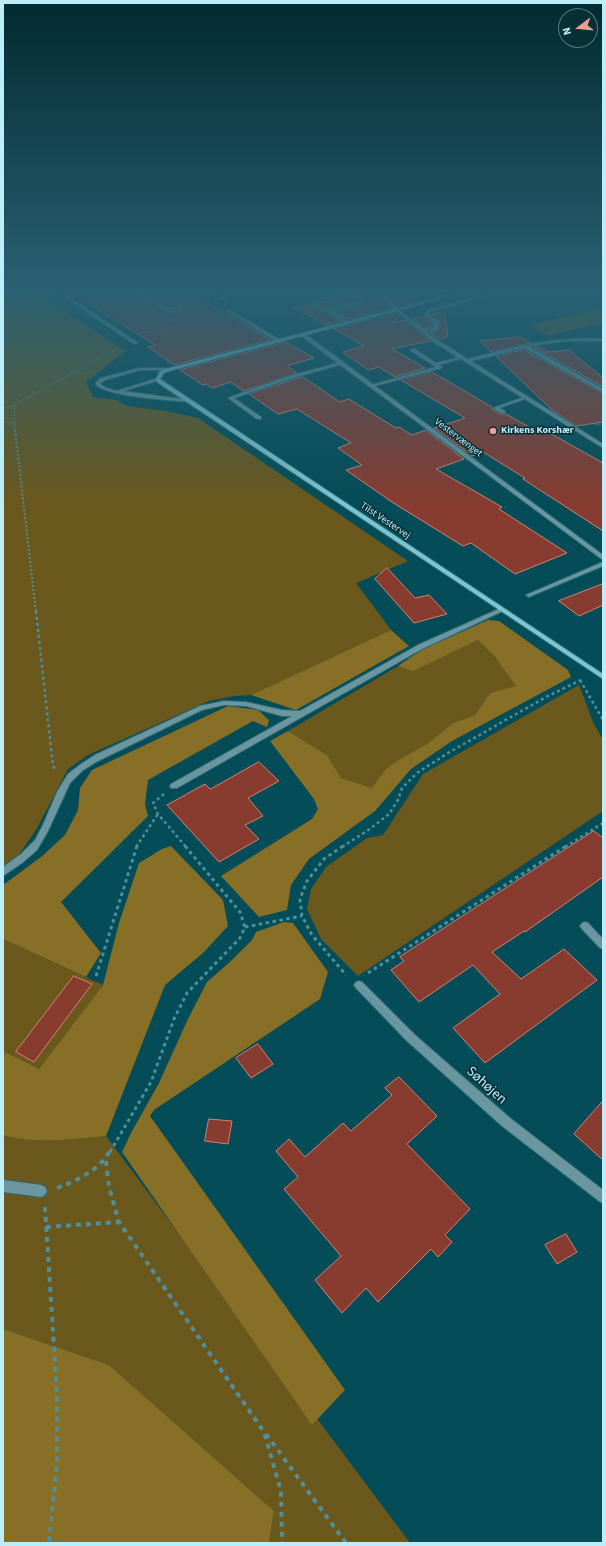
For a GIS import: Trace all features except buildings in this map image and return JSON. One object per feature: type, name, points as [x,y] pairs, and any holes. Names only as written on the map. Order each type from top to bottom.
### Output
[{"type":"street","points":[[116,392],[158,379],[162,372],[192,363]]},
{"type":"street","points":[[259,418],[230,398],[288,378],[340,363]]},
{"type":"street","name":"Vestervænget","points":[[341,363],[603,558]]},
{"type":"street","points":[[436,364],[441,363]]},
{"type":"street","points":[[471,363],[603,446]]},
{"type":"street","points":[[555,363],[603,391]]},
{"type":"street","points":[[373,386],[440,367],[436,364]]},
{"type":"street","points":[[171,369],[144,373],[102,383],[100,385],[101,388],[116,392],[189,401]]},
{"type":"street","name":"Tilst Vestervej","points":[[158,379],[160,382],[603,677]]},
{"type":"street","points":[[503,412],[495,408],[526,398]]},
{"type":"street","points":[[529,595],[603,564]]},
{"type":"street","points":[[174,786],[420,647],[501,610]]},
{"type":"street","points":[[3,872],[31,850],[41,838],[68,781],[84,765],[98,756],[200,708],[224,703],[246,704],[282,712],[301,714]]},
{"type":"street","points":[[585,926],[603,945]]},
{"type":"street","name":"Søhøjen","points":[[356,984],[411,1038],[506,1122],[603,1197]]},
{"type":"street","points":[[3,1186],[41,1191]]},
{"type":"path","points":[[3,409],[14,405],[94,363]]},
{"type":"path","points":[[14,405],[14,424],[53,766],[60,777],[68,781]]},
{"type":"path","points":[[3,421],[14,424]]},
{"type":"path","points":[[595,672],[539,700],[448,753],[417,773],[402,788],[398,800],[389,814],[370,829],[324,858],[307,881],[300,899],[302,916],[312,935],[348,978],[356,984],[603,823]]},
{"type":"path","points":[[580,680],[603,720]]},
{"type":"path","points":[[49,1543],[57,1464],[57,1394],[46,1214],[41,1191],[60,1188],[83,1178],[106,1160],[151,1082],[174,1019],[187,993],[240,938],[245,927],[240,912],[158,814],[153,803],[174,786]]},
{"type":"path","points":[[96,976],[135,849],[158,814]]},
{"type":"path","points":[[245,927],[302,916]]},
{"type":"path","points":[[106,1160],[109,1187],[119,1222],[264,1432],[346,1543]]},
{"type":"path","points":[[46,1227],[119,1222]]},
{"type":"path","points":[[264,1432],[281,1491],[282,1543]]},
{"type":"shaded area","points":[[3,363],[110,363],[86,382],[93,397],[116,400],[127,406],[166,411],[198,418],[408,561],[356,583],[391,630],[251,695],[234,696],[209,701],[88,755],[68,769],[36,830],[18,856],[3,867]]},
{"type":"shaded area","points":[[488,620],[499,621],[568,670],[571,677],[452,741],[411,769],[375,811],[309,859],[291,885],[287,910],[259,917],[221,876],[312,819],[318,809],[314,799],[270,741],[288,731],[327,755],[341,778],[372,788],[386,769],[400,759],[427,744],[453,723],[475,715],[490,693],[516,686],[495,657],[478,640],[413,671],[398,666],[421,650]]},
{"type":"shaded area","points":[[391,630],[409,646],[296,710],[251,695]]},
{"type":"shaded area","points":[[478,640],[495,657],[517,686],[490,693],[475,715],[453,723],[427,744],[400,759],[372,788],[341,778],[327,755],[288,731],[398,666],[413,670]]},
{"type":"shaded area","points":[[579,685],[593,722],[603,740],[603,811],[358,976],[321,939],[307,909],[311,889],[326,867],[367,838],[383,835],[423,774]]},
{"type":"shaded area","points":[[228,706],[258,710],[269,720],[267,727],[253,721],[148,780],[145,804],[148,816],[61,902],[101,953],[86,977],[3,939],[3,885],[41,857],[65,835],[78,810],[80,788],[92,770]]},
{"type":"shaded area","points":[[171,846],[223,900],[228,926],[203,953],[165,985],[106,1136],[40,1141],[3,1135],[3,1051],[39,1069],[103,985],[119,923],[139,863],[162,849]]},
{"type":"shaded area","points":[[284,922],[293,923],[328,972],[320,999],[154,1110],[150,1116],[345,1390],[312,1425],[122,1152],[159,1083],[187,1021],[207,982],[252,940],[256,932]]},
{"type":"shaded area","points":[[3,939],[103,985],[39,1069],[3,1051]]},
{"type":"shaded area","points":[[3,1135],[40,1141],[106,1136],[410,1543],[269,1543],[274,1511],[109,1365],[3,1329]]},
{"type":"shaded area","points":[[3,1329],[109,1365],[274,1511],[269,1543],[3,1543]]},
{"type":"place","name":"Kirkens Korshær","points":[[493,431]]}]
